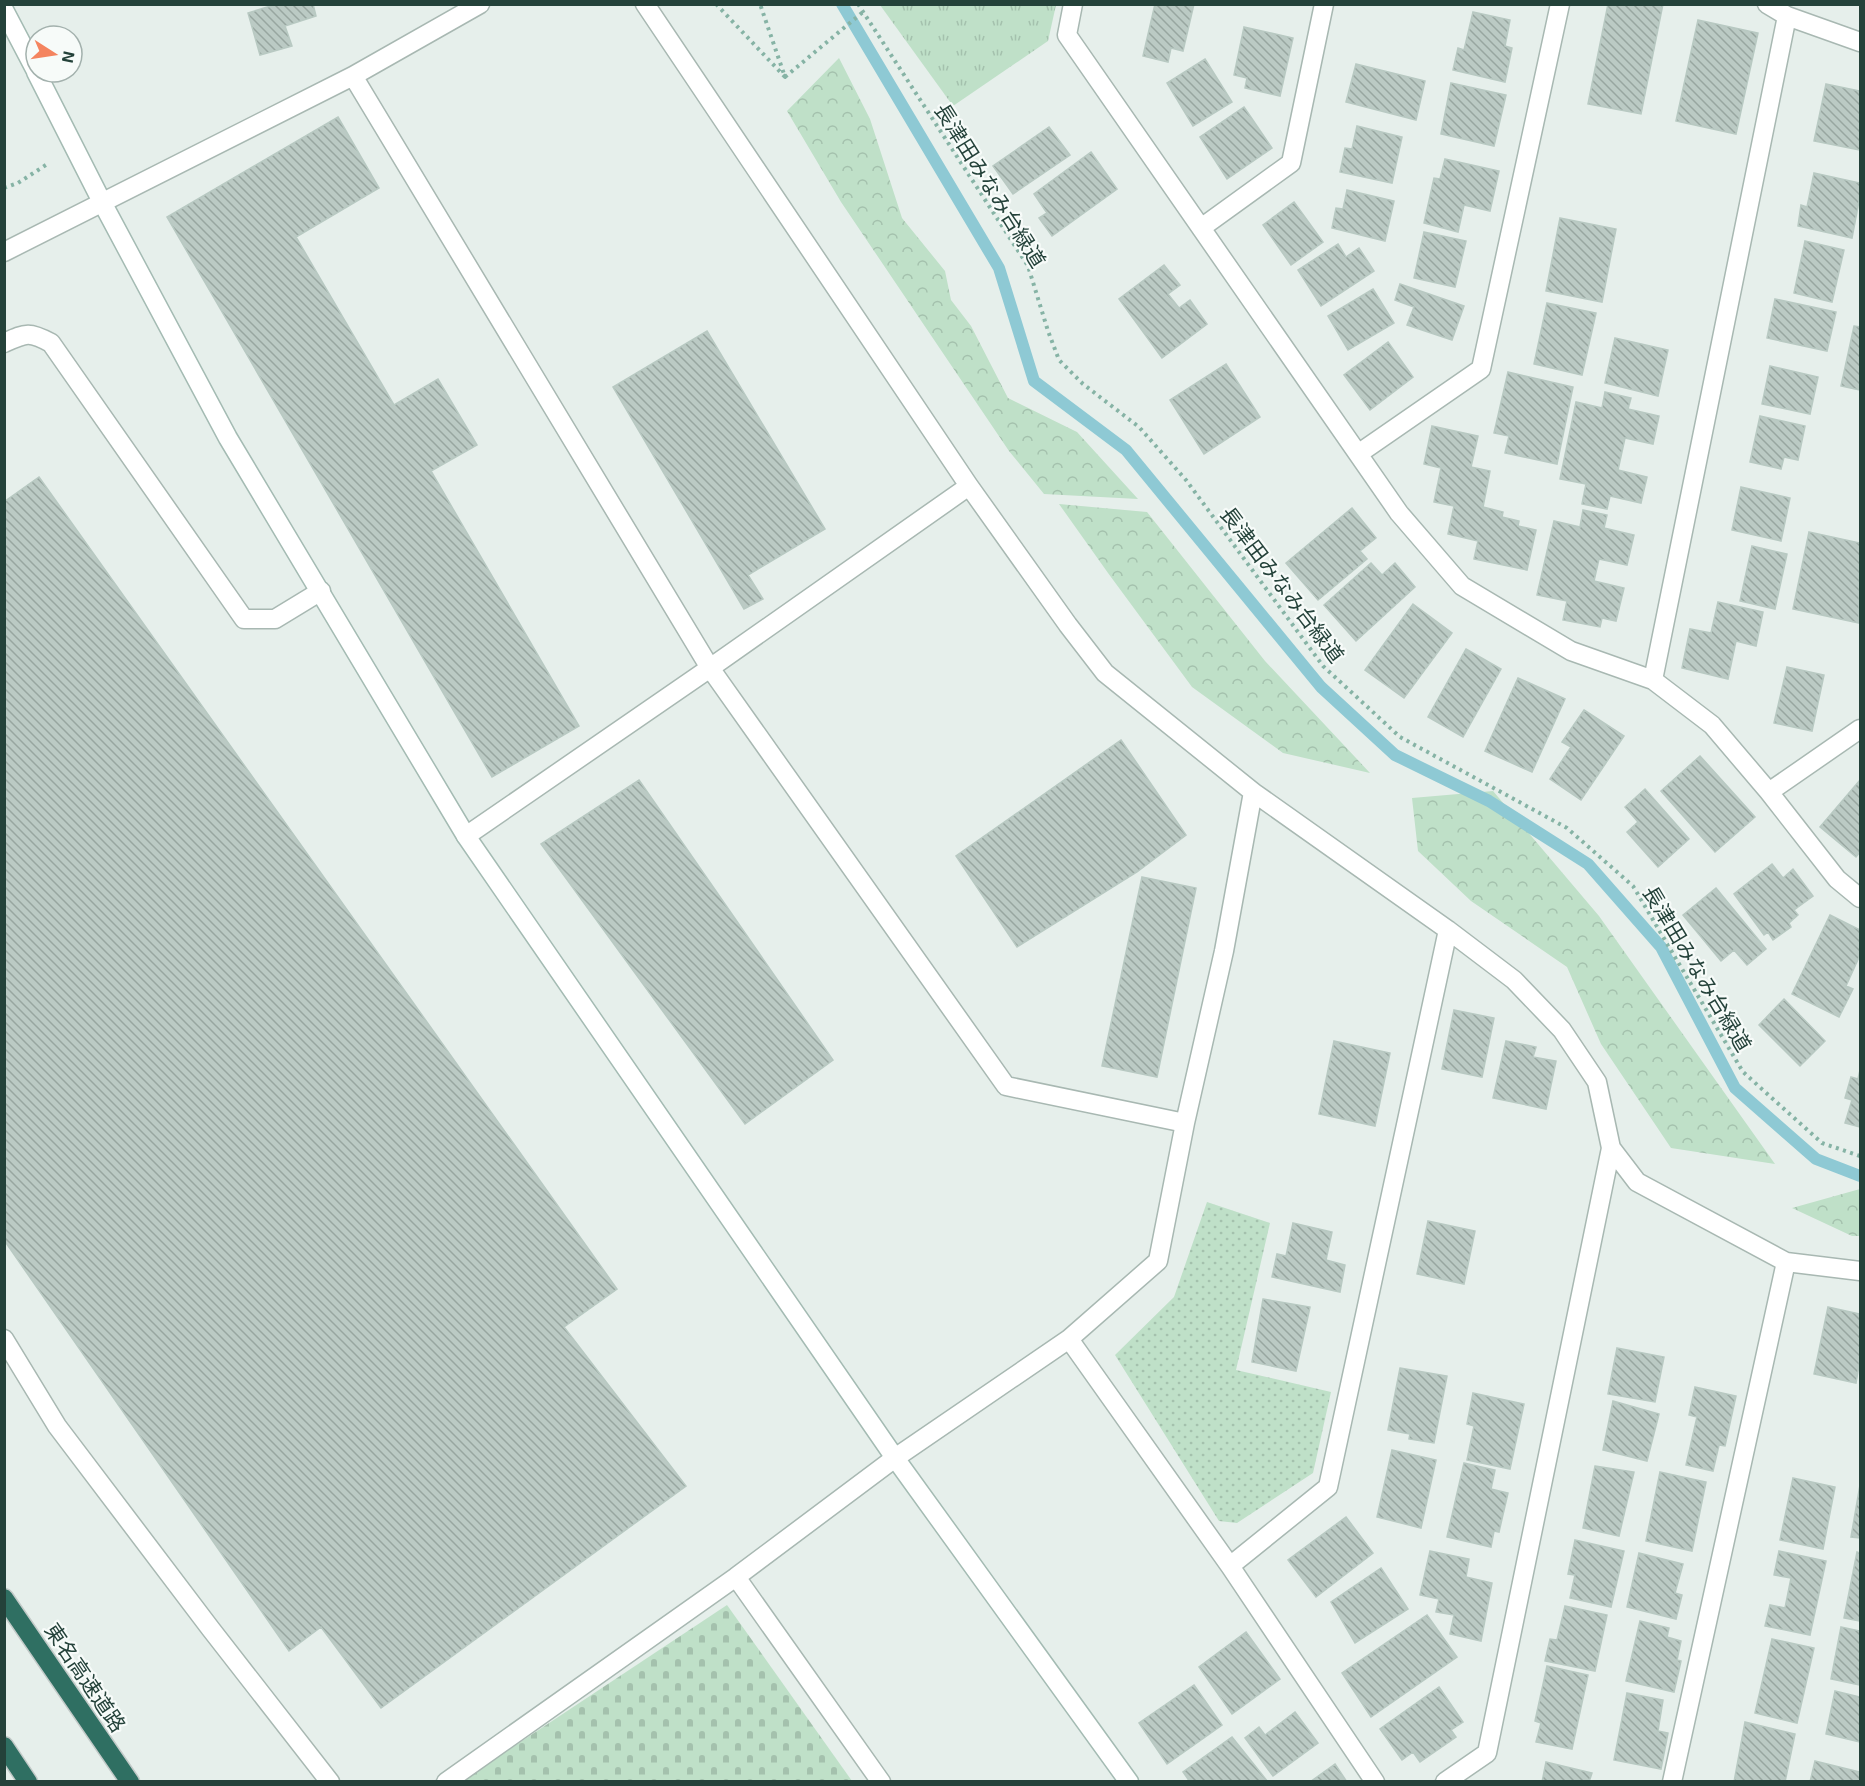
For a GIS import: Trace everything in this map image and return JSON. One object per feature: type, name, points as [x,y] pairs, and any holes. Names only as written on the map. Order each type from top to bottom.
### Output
[{"type":"highway","name":"東名高速道路","points":[[4,1598],[130,1782]]},
{"type":"highway","points":[[4,1746],[28,1782]]},
{"type":"street","points":[[4,252],[353,76],[480,4]]},
{"type":"street","points":[[645,4],[969,486],[1105,673],[1253,792],[1448,930],[1514,980],[1562,1030],[1597,1082],[1611,1148],[1486,1753],[1445,1782]]},
{"type":"street","points":[[1073,4],[1067,35],[1399,513],[1462,586],[1571,651],[1653,680],[1712,725],[1769,792],[1837,879],[1860,898]]},
{"type":"street","points":[[1202,228],[1291,162],[1324,4]]},
{"type":"street","points":[[1358,454],[1481,369],[1560,4]]},
{"type":"street","points":[[1767,4],[1787,16],[1860,42]]},
{"type":"street","points":[[4,10],[24,49]]},
{"type":"street","points":[[1653,680],[1787,16]]},
{"type":"street","points":[[353,76],[710,668],[1006,1086],[1185,1123]]},
{"type":"street","points":[[42,84],[103,204],[228,438],[466,836],[895,1458],[1129,1782]]},
{"type":"street","points":[[4,343],[23,334],[35,334],[51,343],[244,619],[275,619],[321,591]]},
{"type":"street","points":[[466,836],[969,486]]},
{"type":"street","points":[[1769,792],[1860,729]]},
{"type":"street","points":[[446,1782],[736,1577],[895,1458],[1069,1339],[1158,1261],[1185,1123],[1224,951],[1253,792]]},
{"type":"street","points":[[1230,1566],[1328,1487],[1448,930]]},
{"type":"street","points":[[1611,1148],[1636,1182],[1786,1262],[1860,1271]]},
{"type":"street","points":[[1672,1782],[1786,1262]]},
{"type":"street","points":[[4,1339],[57,1426],[330,1782]]},
{"type":"street","points":[[1069,1339],[1230,1566],[1376,1782]]},
{"type":"street","points":[[736,1577],[881,1782]]},
{"type":"path","points":[[716,4],[785,77]]},
{"type":"path","points":[[760,4],[785,77]]},
{"type":"path","name":"長津田みなみ台緑道","points":[[858,4],[1028,266],[1059,360],[1083,384],[1139,427],[1186,480],[1323,666],[1400,737],[1567,828],[1633,886],[1743,1072],[1822,1143],[1860,1156]]},
{"type":"path","points":[[785,77],[863,12]]},
{"type":"path","points":[[4,188],[18,183],[74,146]]},
{"type":"green space","points":[[880,5],[1056,5],[1048,41],[953,106]]},
{"type":"green space","points":[[839,58],[870,119],[902,218],[945,271],[951,300],[971,326],[1008,398],[1077,432],[1138,499],[1044,494],[1009,451],[841,202],[787,111]]},
{"type":"green space","points":[[1059,504],[1147,512],[1265,661],[1370,773],[1283,753],[1192,687]]},
{"type":"green space","points":[[1493,791],[1599,916],[1775,1164],[1671,1148],[1601,1044],[1567,967],[1471,901],[1418,851],[1412,798]]},
{"type":"green space","points":[[1860,1189],[1860,1236],[1852,1236],[1792,1208]]},
{"type":"green space","points":[[1207,1202],[1270,1223],[1236,1370],[1331,1392],[1313,1473],[1237,1523],[1219,1521],[1115,1355],[1174,1297]]},
{"type":"green space","points":[[727,1605],[852,1781],[460,1782]]},
{"type":"building","points":[[277,4],[313,4],[316,16],[285,26],[292,46],[260,55],[248,13]]},
{"type":"building","points":[[1155,4],[1194,4],[1183,51],[1171,48],[1168,62],[1143,56]]},
{"type":"building","points":[[1608,4],[1663,4],[1641,114],[1588,104]]},
{"type":"building","points":[[1473,12],[1510,20],[1505,46],[1512,48],[1505,82],[1453,70],[1458,48],[1464,50]]},
{"type":"building","points":[[1698,20],[1758,33],[1736,134],[1676,121]]},
{"type":"building","points":[[1244,27],[1293,38],[1280,96],[1245,88],[1247,78],[1234,75]]},
{"type":"building","points":[[1205,59],[1232,102],[1193,126],[1167,83]]},
{"type":"building","points":[[1356,64],[1425,81],[1416,120],[1346,102]]},
{"type":"building","points":[[1451,83],[1506,95],[1494,146],[1441,134]]},
{"type":"building","points":[[1826,84],[1860,91],[1860,150],[1814,141]]},
{"type":"building","points":[[1244,107],[1272,148],[1227,179],[1200,137]]},
{"type":"building","points":[[338,117],[379,188],[296,237],[394,405],[438,379],[477,445],[431,471],[579,726],[492,777],[167,217]]},
{"type":"building","points":[[1357,126],[1402,137],[1392,183],[1340,172],[1345,148],[1352,149]]},
{"type":"building","points":[[1049,127],[1070,155],[1013,194],[993,166]]},
{"type":"building","points":[[1091,152],[1117,189],[1052,236],[1039,218],[1047,213],[1034,194]]},
{"type":"building","points":[[1445,159],[1499,171],[1490,211],[1464,205],[1458,232],[1424,223],[1434,178],[1440,179]]},
{"type":"building","points":[[1814,173],[1860,183],[1860,196],[1852,238],[1798,226],[1801,205],[1807,207]]},
{"type":"building","points":[[1347,190],[1394,201],[1385,241],[1332,228],[1336,208],[1343,209]]},
{"type":"building","points":[[1294,202],[1323,242],[1291,265],[1263,225]]},
{"type":"building","points":[[1560,218],[1616,229],[1602,302],[1546,291]]},
{"type":"building","points":[[1424,232],[1466,241],[1455,287],[1414,278]]},
{"type":"building","points":[[1805,241],[1844,250],[1832,302],[1794,293]]},
{"type":"building","points":[[1338,244],[1346,257],[1359,248],[1374,271],[1321,306],[1298,270]]},
{"type":"building","points":[[1164,265],[1180,285],[1168,294],[1179,308],[1190,300],[1207,324],[1162,358],[1119,299]]},
{"type":"building","points":[[1400,284],[1464,306],[1452,340],[1407,325],[1414,307],[1395,300]]},
{"type":"building","points":[[1373,289],[1394,323],[1348,350],[1328,316]]},
{"type":"building","points":[[1775,299],[1836,312],[1827,351],[1767,338]]},
{"type":"building","points":[[1547,303],[1596,313],[1582,375],[1534,364]]},
{"type":"building","points":[[1854,326],[1860,327],[1860,390],[1841,386]]},
{"type":"building","points":[[707,331],[825,529],[748,575],[763,599],[744,609],[613,387]]},
{"type":"building","points":[[1615,338],[1668,350],[1658,396],[1605,383]]},
{"type":"building","points":[[1388,342],[1413,377],[1370,410],[1344,375]]},
{"type":"building","points":[[1226,364],[1260,417],[1204,454],[1170,400]]},
{"type":"building","points":[[1770,366],[1818,377],[1810,414],[1762,404]]},
{"type":"building","points":[[1508,372],[1573,387],[1557,464],[1505,453],[1509,436],[1494,433]]},
{"type":"building","points":[[1605,392],[1631,398],[1628,409],[1659,416],[1653,444],[1625,438],[1618,470],[1647,477],[1641,503],[1610,496],[1607,509],[1582,504],[1586,484],[1560,479],[1576,402],[1602,408]]},
{"type":"building","points":[[1760,416],[1805,426],[1798,460],[1784,457],[1781,469],[1750,462]]},
{"type":"building","points":[[1432,426],[1478,436],[1471,467],[1490,471],[1483,507],[1503,512],[1502,517],[1519,521],[1518,526],[1536,530],[1527,570],[1474,559],[1478,541],[1448,534],[1454,506],[1434,502],[1441,468],[1424,464]]},
{"type":"building","points":[[39,477],[617,1289],[564,1327],[686,1486],[381,1708],[321,1627],[289,1651],[4,1240],[4,502]]},
{"type":"building","points":[[1741,487],[1790,498],[1781,541],[1732,530]]},
{"type":"building","points":[[1352,508],[1376,538],[1360,551],[1367,559],[1318,600],[1286,563]]},
{"type":"building","points":[[1583,510],[1607,515],[1604,528],[1634,535],[1627,565],[1599,559],[1594,581],[1624,588],[1616,621],[1602,618],[1600,627],[1563,620],[1567,601],[1537,595],[1554,521],[1580,527]]},
{"type":"building","points":[[1809,532],[1860,543],[1859,623],[1793,609]]},
{"type":"building","points":[[1752,546],[1787,554],[1775,609],[1740,601]]},
{"type":"building","points":[[1371,563],[1382,575],[1395,563],[1415,587],[1356,641],[1324,605]]},
{"type":"building","points":[[1718,602],[1763,612],[1756,646],[1736,641],[1728,679],[1682,668],[1690,629],[1711,633]]},
{"type":"building","points":[[1413,604],[1452,633],[1404,698],[1365,670]]},
{"type":"building","points":[[1466,649],[1501,669],[1463,737],[1428,717]]},
{"type":"building","points":[[1787,667],[1824,675],[1812,731],[1774,723]]},
{"type":"building","points":[[1518,678],[1565,699],[1532,772],[1485,751]]},
{"type":"building","points":[[1584,710],[1624,736],[1581,800],[1550,779],[1571,747],[1562,742]]},
{"type":"building","points":[[1121,740],[1186,835],[1137,872],[1017,947],[956,856]]},
{"type":"building","points":[[1700,756],[1755,817],[1715,852],[1661,791]]},
{"type":"building","points":[[639,780],[833,1060],[745,1124],[541,844]]},
{"type":"building","points":[[1860,780],[1860,852],[1856,857],[1820,827]]},
{"type":"building","points":[[1645,789],[1689,839],[1658,867],[1627,832],[1638,822],[1625,807]]},
{"type":"building","points":[[1772,864],[1783,878],[1793,869],[1813,896],[1794,910],[1798,915],[1789,923],[1791,927],[1773,940],[1768,932],[1764,935],[1734,894]]},
{"type":"building","points":[[1142,877],[1196,888],[1157,1077],[1102,1066]]},
{"type":"building","points":[[1716,888],[1766,949],[1747,965],[1734,950],[1721,961],[1683,915]]},
{"type":"building","points":[[1830,915],[1860,930],[1860,955],[1846,986],[1853,989],[1839,1017],[1792,994]]},
{"type":"building","points":[[1784,999],[1825,1041],[1800,1066],[1759,1025]]},
{"type":"building","points":[[1454,1010],[1494,1018],[1482,1077],[1442,1069]]},
{"type":"building","points":[[1334,1041],[1390,1053],[1375,1126],[1319,1114]]},
{"type":"building","points":[[1506,1041],[1536,1047],[1533,1057],[1556,1061],[1546,1109],[1493,1098]]},
{"type":"building","points":[[1860,1070],[1860,1127],[1845,1123],[1852,1100],[1845,1098],[1851,1077],[1858,1079]]},
{"type":"building","points":[[1428,1221],[1475,1231],[1464,1284],[1417,1274]]},
{"type":"building","points":[[1293,1223],[1332,1232],[1326,1260],[1345,1265],[1340,1292],[1272,1277],[1277,1254],[1286,1256]]},
{"type":"building","points":[[1263,1299],[1310,1307],[1296,1371],[1252,1362]]},
{"type":"building","points":[[1828,1307],[1860,1314],[1860,1360],[1856,1383],[1814,1374]]},
{"type":"building","points":[[1617,1348],[1664,1357],[1655,1402],[1608,1394]]},
{"type":"building","points":[[1400,1368],[1447,1376],[1434,1443],[1409,1439],[1410,1434],[1388,1430]]},
{"type":"building","points":[[1695,1387],[1736,1396],[1725,1446],[1719,1445],[1713,1471],[1686,1465],[1697,1417],[1689,1415]]},
{"type":"building","points":[[1473,1393],[1524,1404],[1510,1469],[1467,1460],[1474,1426],[1467,1424]]},
{"type":"building","points":[[1613,1401],[1659,1414],[1647,1461],[1603,1450]]},
{"type":"building","points":[[1392,1450],[1436,1460],[1421,1528],[1377,1517]]},
{"type":"building","points":[[1464,1463],[1495,1470],[1491,1489],[1508,1493],[1499,1532],[1494,1531],[1491,1547],[1447,1537]]},
{"type":"building","points":[[1595,1466],[1634,1472],[1619,1536],[1583,1528]]},
{"type":"building","points":[[1660,1472],[1706,1482],[1692,1551],[1646,1541]]},
{"type":"building","points":[[1793,1478],[1835,1487],[1823,1549],[1780,1540]]},
{"type":"building","points":[[1860,1485],[1860,1538],[1851,1537]]},
{"type":"building","points":[[1346,1517],[1373,1553],[1316,1597],[1288,1560]]},
{"type":"building","points":[[1575,1540],[1624,1551],[1611,1607],[1570,1598],[1575,1575],[1568,1574]]},
{"type":"building","points":[[1430,1551],[1469,1559],[1466,1577],[1492,1583],[1481,1641],[1450,1634],[1454,1615],[1436,1612],[1439,1599],[1420,1595]]},
{"type":"building","points":[[1779,1551],[1826,1561],[1810,1635],[1765,1626],[1770,1605],[1785,1608],[1791,1578],[1774,1575]]},
{"type":"building","points":[[1857,1552],[1860,1553],[1860,1621],[1844,1618]]},
{"type":"building","points":[[1639,1553],[1683,1564],[1675,1593],[1682,1595],[1676,1619],[1627,1607]]},
{"type":"building","points":[[1381,1568],[1408,1609],[1355,1643],[1331,1602]]},
{"type":"building","points":[[1565,1606],[1607,1615],[1595,1671],[1545,1661],[1550,1639],[1557,1640]]},
{"type":"building","points":[[1427,1615],[1457,1657],[1371,1717],[1342,1673]]},
{"type":"building","points":[[1640,1621],[1669,1628],[1667,1637],[1681,1641],[1677,1660],[1681,1661],[1674,1692],[1626,1681]]},
{"type":"building","points":[[1841,1627],[1860,1631],[1860,1685],[1831,1679]]},
{"type":"building","points":[[1246,1632],[1280,1679],[1232,1714],[1199,1667]]},
{"type":"building","points":[[1772,1639],[1814,1648],[1797,1723],[1755,1713]]},
{"type":"building","points":[[1547,1666],[1588,1675],[1572,1749],[1536,1742],[1541,1723],[1535,1721]]},
{"type":"building","points":[[1194,1685],[1222,1725],[1167,1764],[1139,1723]]},
{"type":"building","points":[[1439,1687],[1463,1722],[1451,1730],[1456,1737],[1420,1762],[1413,1752],[1402,1760],[1380,1729]]},
{"type":"building","points":[[1835,1691],[1860,1697],[1860,1742],[1826,1734]]},
{"type":"building","points":[[1627,1693],[1663,1700],[1658,1731],[1668,1733],[1661,1769],[1614,1760]]},
{"type":"building","points":[[1295,1712],[1318,1743],[1273,1776],[1245,1738],[1259,1727],[1265,1735]]},
{"type":"building","points":[[1745,1722],[1795,1734],[1785,1782],[1734,1782]]},
{"type":"building","points":[[1232,1737],[1268,1782],[1190,1782],[1183,1772]]},
{"type":"building","points":[[1815,1761],[1860,1772],[1860,1782],[1810,1782]]},
{"type":"building","points":[[1546,1762],[1592,1773],[1589,1782],[1542,1782]]},
{"type":"building","points":[[1335,1764],[1347,1782],[1310,1782]]},
{"type":"waterway","points":[[842,4],[999,268],[1034,381],[1126,450],[1321,687],[1395,755],[1489,801],[1588,864],[1661,947],[1735,1088],[1816,1159],[1860,1176]]}]
